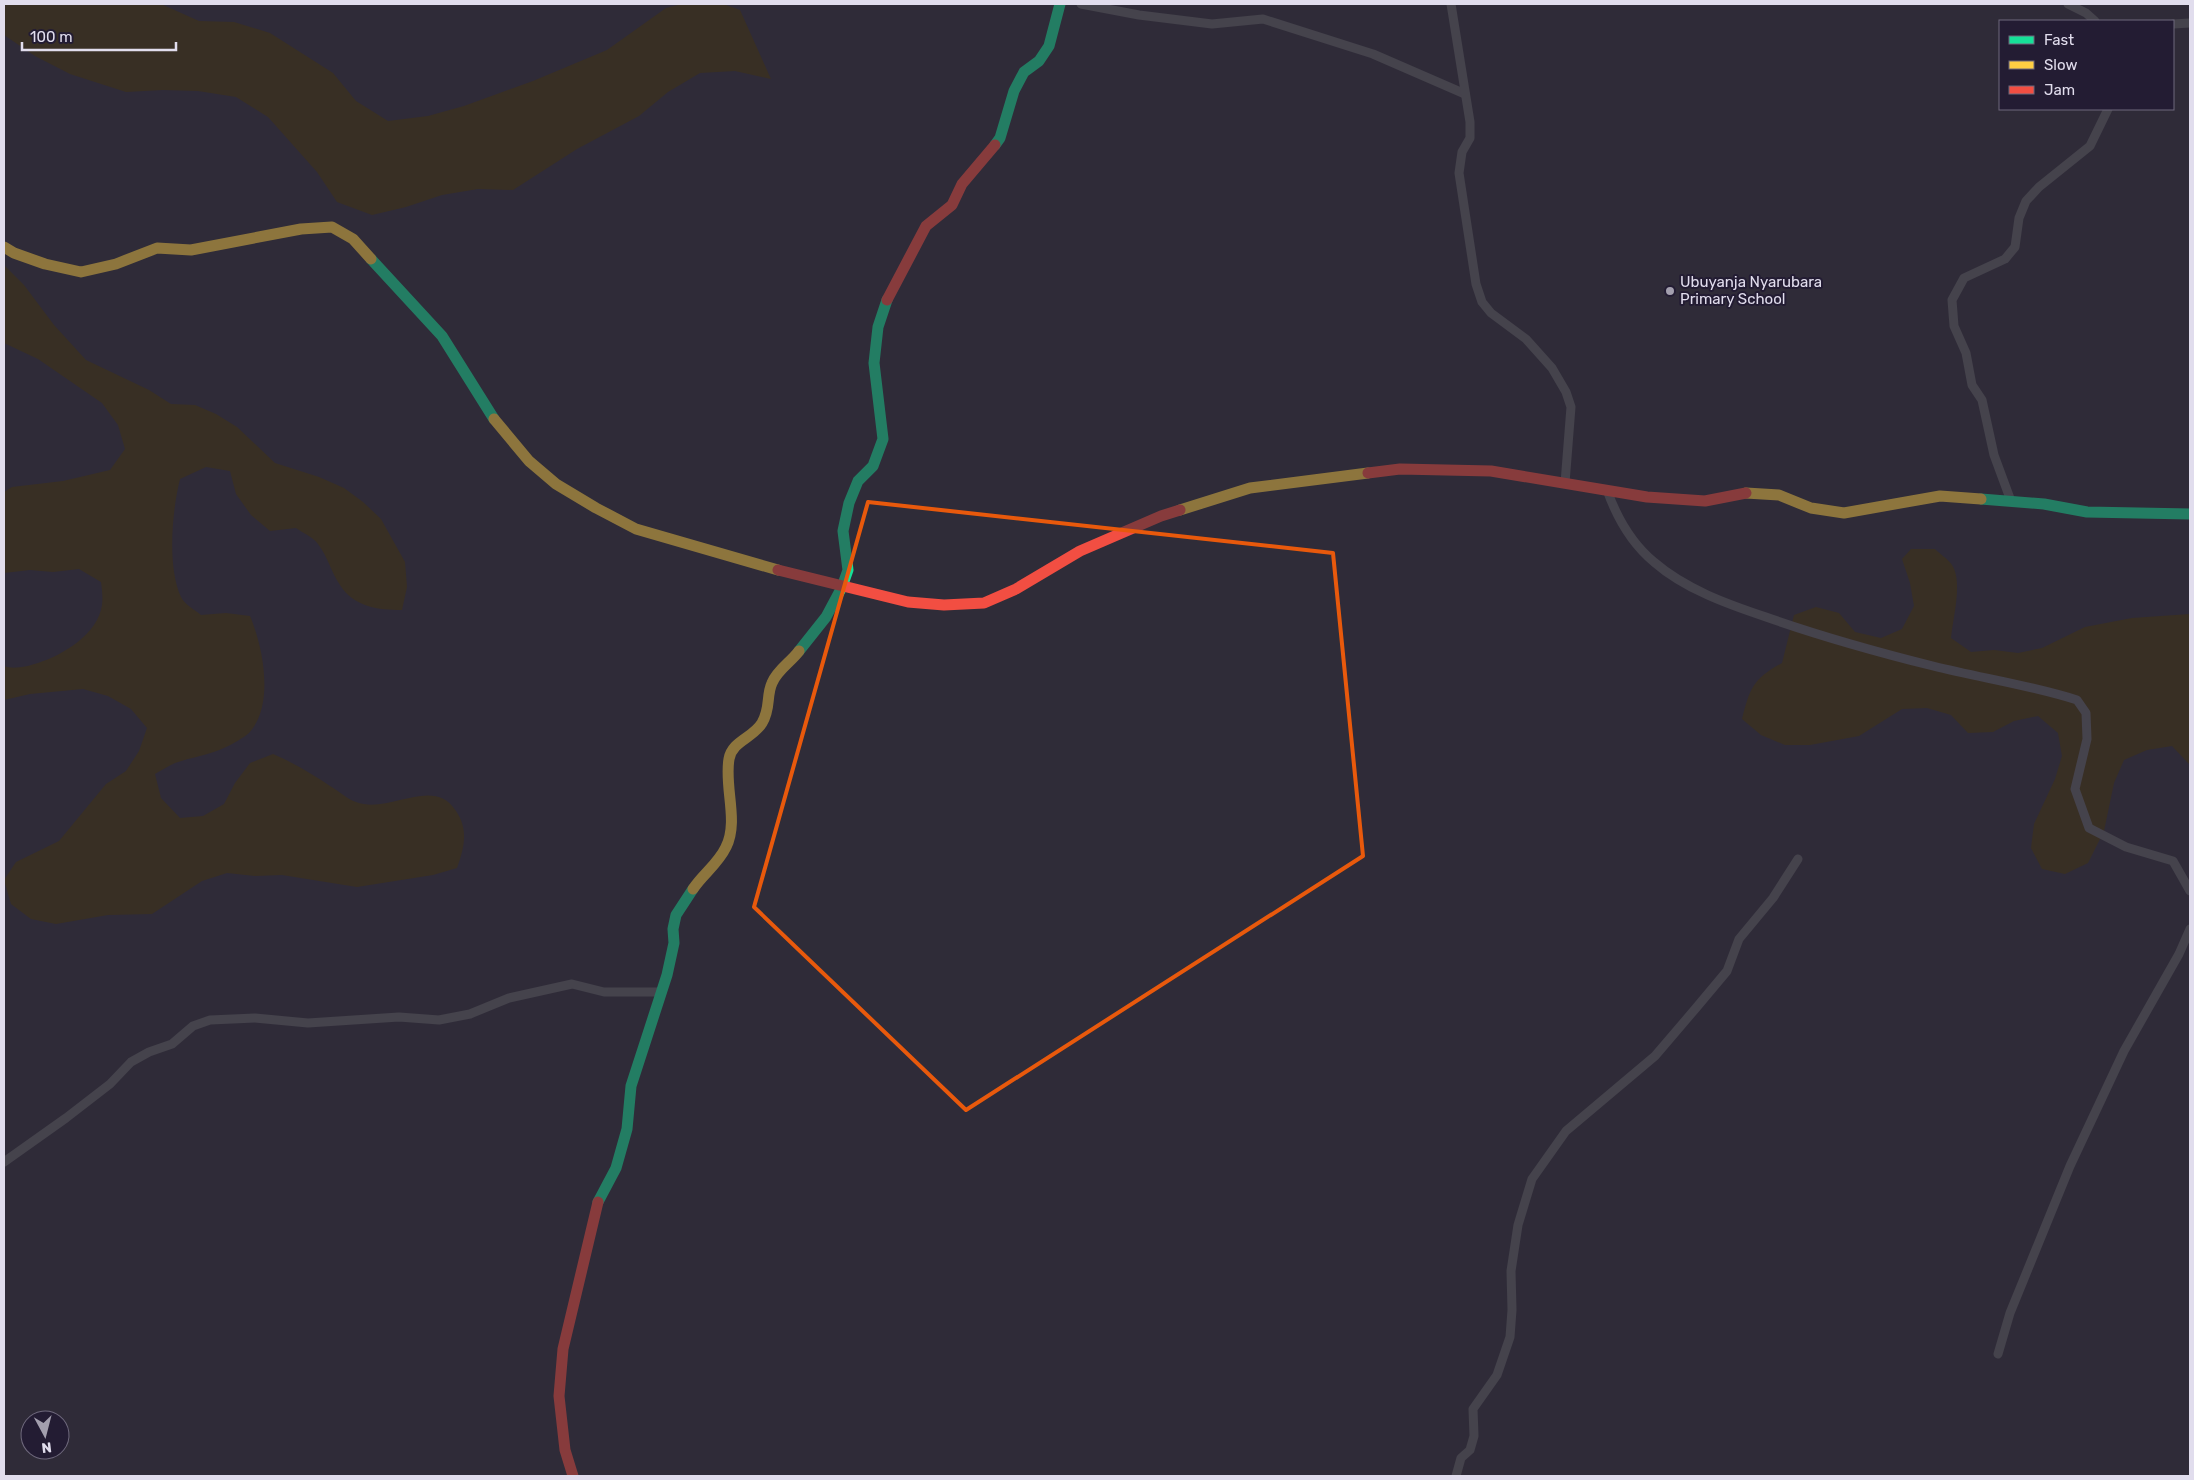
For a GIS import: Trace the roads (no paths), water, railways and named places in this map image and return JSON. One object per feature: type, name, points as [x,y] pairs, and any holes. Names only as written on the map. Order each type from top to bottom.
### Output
[{"type":"street","points":[[573,1476],[565,1450],[559,1396],[563,1349],[598,1200],[616,1168],[627,1129],[631,1086],[662,992],[674,943],[673,929],[676,915],[696,884],[717,862],[727,844],[730,820],[729,758],[734,747],[761,726],[769,707],[771,684],[776,673],[793,659],[826,617],[842,587],[848,570],[843,532],[849,503],[858,481],[873,466],[883,439],[874,363],[878,327],[889,294],[926,226],[952,205],[962,184],[1000,138],[1014,91],[1024,72],[1040,61],[1049,46],[1060,4]]},
{"type":"street","points":[[1081,4],[1139,16],[1212,24],[1263,19],[1373,54],[1465,94]]},
{"type":"street","points":[[1451,4],[1470,122],[1470,138],[1462,152],[1459,173],[1476,284],[1482,302],[1491,313],[1526,339],[1552,368],[1566,392],[1570,407],[1564,483]]},
{"type":"street","points":[[2068,4],[2086,13],[2095,20]]},
{"type":"street","points":[[2174,24],[2190,23]]},
{"type":"street","points":[[2011,501],[1994,455],[1982,400],[1972,385],[1966,353],[1954,326],[1952,300],[1964,278],[2005,259],[2015,247],[2019,218],[2026,201],[2039,186],[2090,146],[2108,110]]},
{"type":"street","points":[[4,247],[14,254],[45,264],[81,272],[116,264],[158,248],[191,250],[301,229],[332,227],[353,239],[442,336],[494,419],[529,461],[556,484],[636,529],[753,564],[908,602],[944,605],[984,603],[1016,589],[1080,551],[1161,516],[1250,488],[1400,469],[1490,471],[1647,497],[1705,501],[1745,493],[1779,494],[1811,508],[1844,513],[1940,496],[2044,504],[2087,512],[2190,514]]},
{"type":"street","points":[[1607,490],[1615,513],[1629,536],[1654,562],[1686,584],[1733,606],[1806,631],[1934,666],[2037,688],[2077,700],[2086,713],[2087,739],[2075,789],[2090,828],[2126,847],[2173,861],[2190,891]]},
{"type":"street","points":[[1456,1476],[1461,1458],[1470,1450],[1474,1436],[1473,1410],[1497,1374],[1510,1337],[1512,1310],[1511,1270],[1518,1225],[1532,1179],[1566,1131],[1655,1056],[1715,986],[1727,971],[1739,939],[1773,898],[1798,859]]},
{"type":"street","points":[[1998,1354],[2010,1313],[2070,1166],[2124,1051],[2179,954],[2190,929]]},
{"type":"street","points":[[4,1162],[74,1113],[110,1084],[131,1062],[149,1052],[172,1044],[193,1026],[210,1020],[255,1018],[308,1023],[399,1017],[439,1020],[470,1014],[509,998],[572,984],[604,992],[662,992]]},
{"type":"place","name":"Ubuyanja Nyarubara Primary School","points":[[1670,291]]}]
